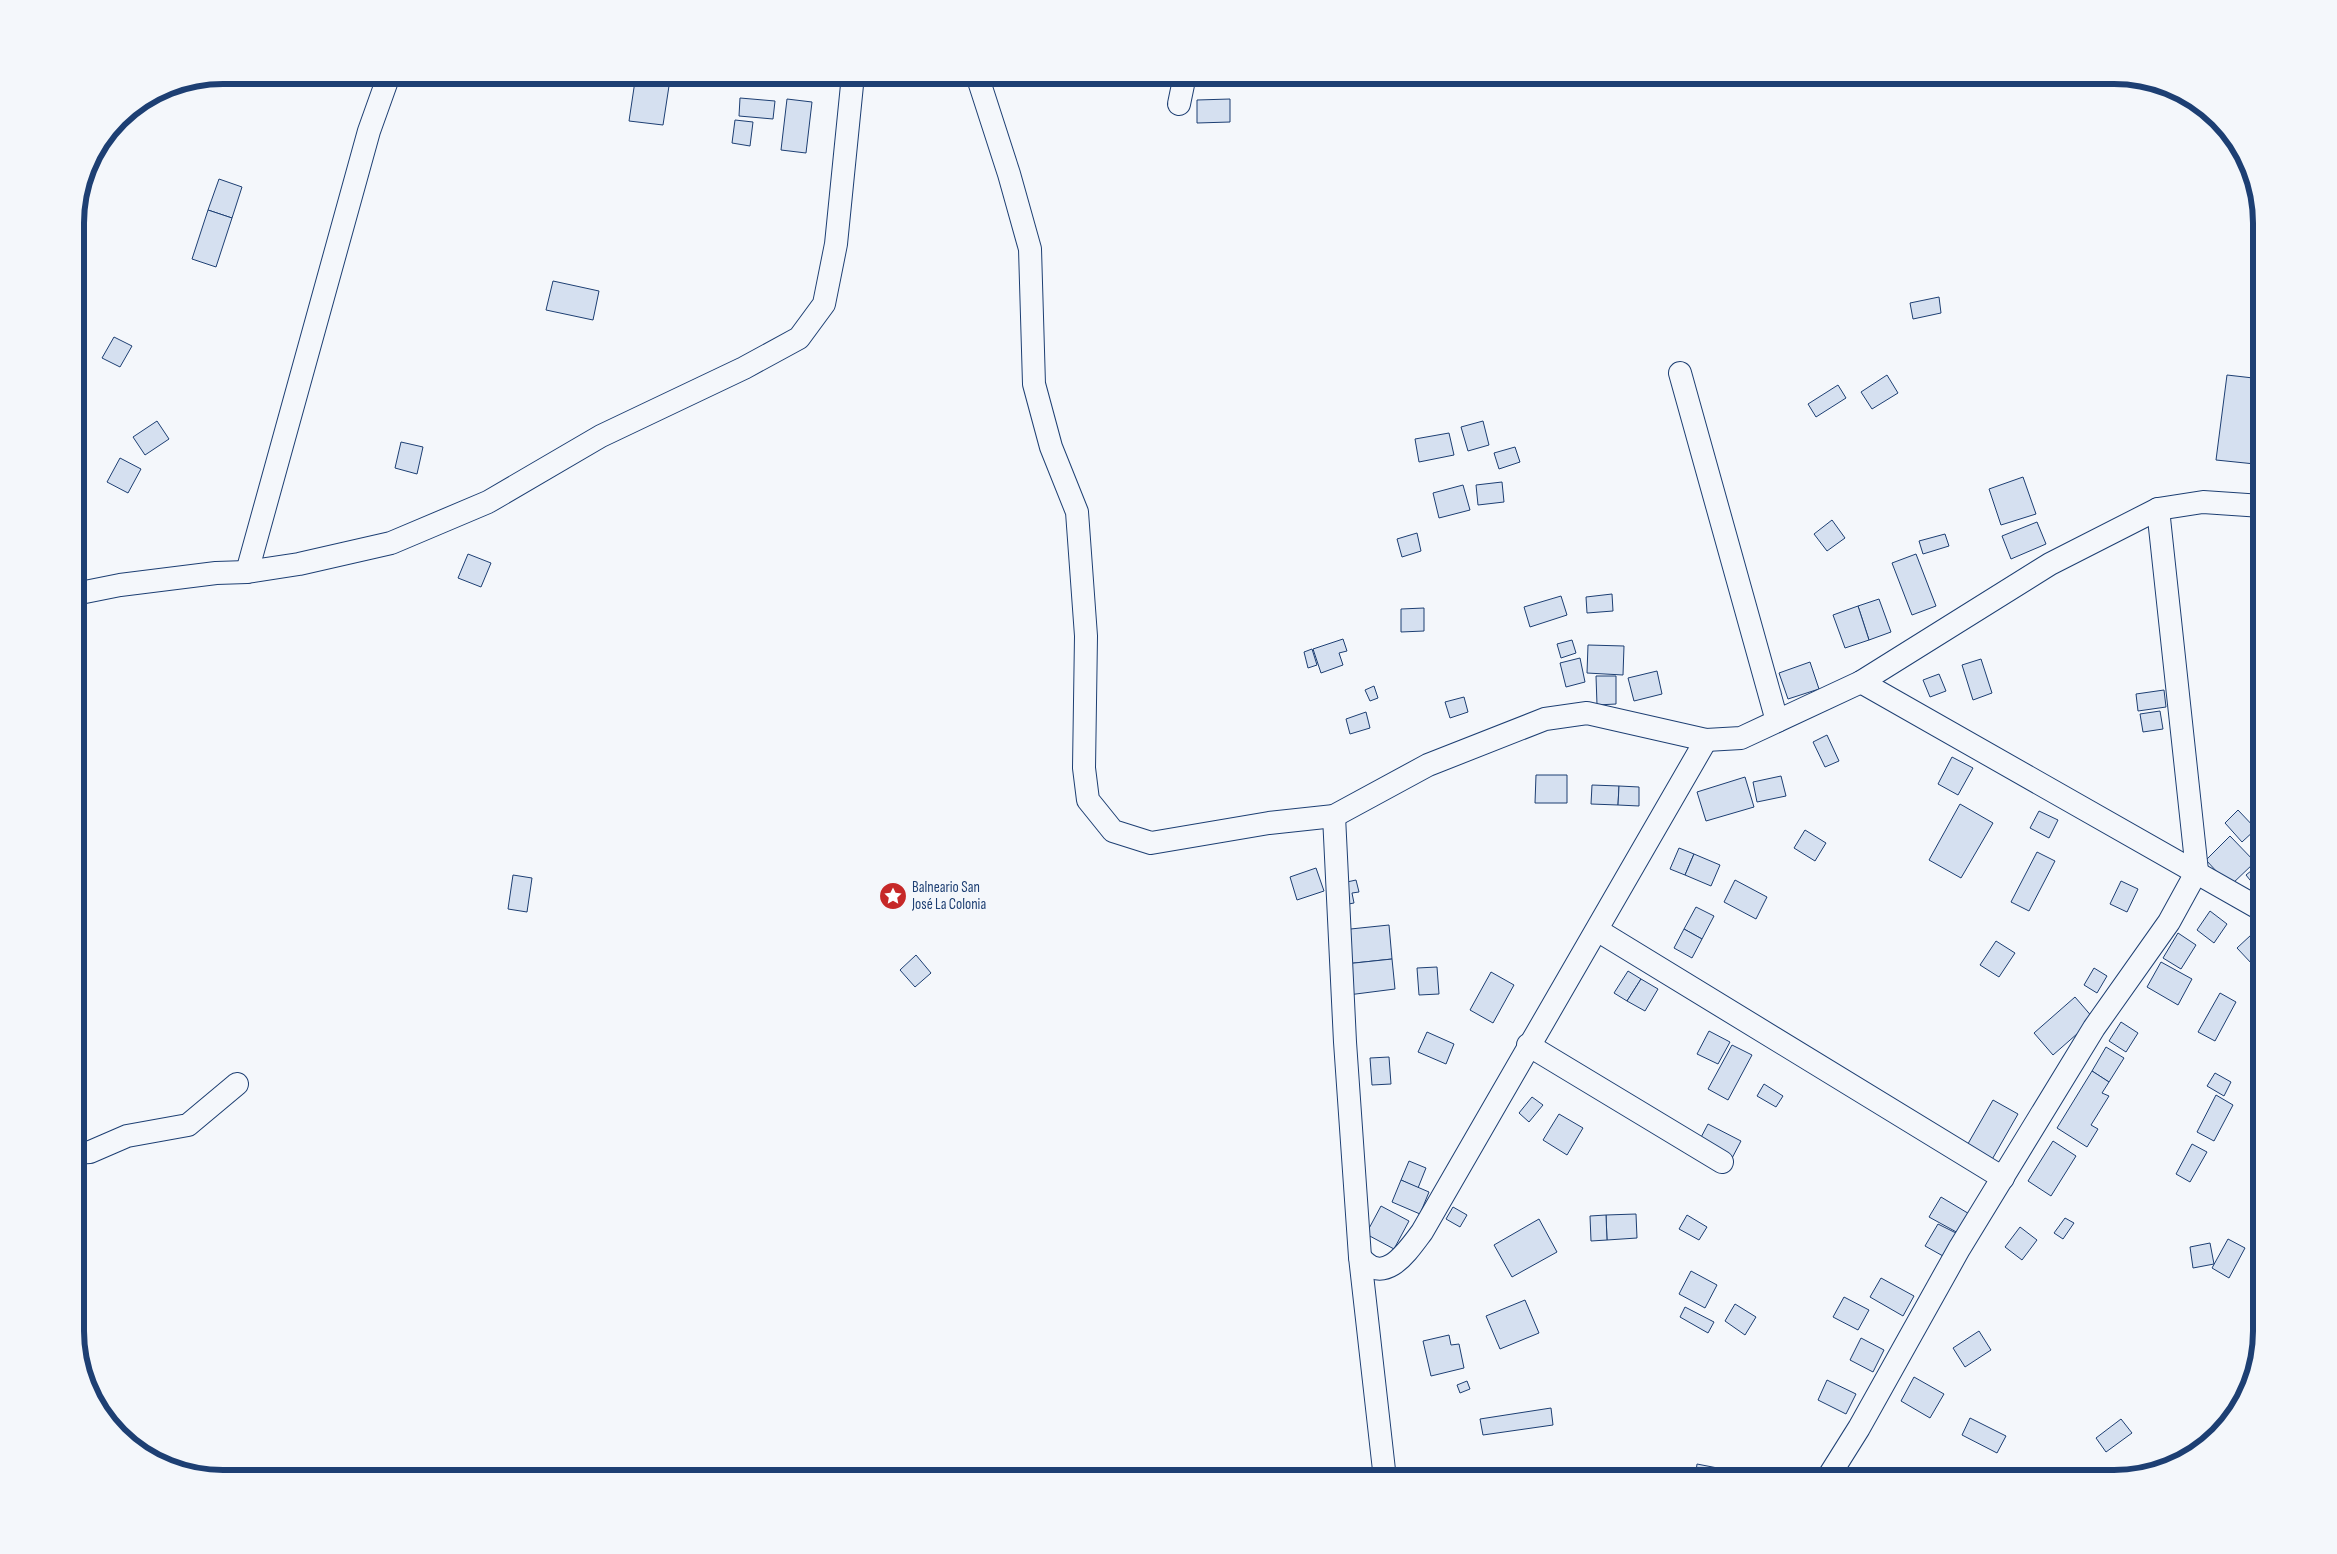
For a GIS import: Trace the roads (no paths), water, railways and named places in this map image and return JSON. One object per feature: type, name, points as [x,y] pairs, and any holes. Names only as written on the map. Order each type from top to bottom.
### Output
[{"type":"street","points":[[247,572],[369,131],[386,84]]},
{"type":"street","points":[[84,592],[120,585],[197,575],[247,572],[299,564],[390,543],[488,502],[600,436],[744,368],[798,338],[824,304],[836,244],[852,84]]},
{"type":"street","points":[[980,84],[1009,174],[1030,249],[1034,384],[1051,447],[1077,512],[1086,636],[1084,768],[1088,800],[1113,831],[1151,843],[1269,823],[1334,816],[1428,765],[1545,719],[1587,713],[1706,740],[1741,738],[1861,682],[2050,564],[2158,509],[2203,502],[2253,505]]},
{"type":"street","points":[[1179,104],[1183,84]]},
{"type":"street","points":[[1680,373],[1777,721]]},
{"type":"street","points":[[1833,1470],[1859,1428],[1959,1249],[2094,1028],[2169,922],[2197,871],[2158,509]]},
{"type":"street","points":[[1861,682],[2197,871],[2253,905]]},
{"type":"street","points":[[1360,1257],[1367,1267],[1377,1269],[1387,1267],[1402,1258],[1422,1232],[1528,1045],[1597,930],[1706,740]]},
{"type":"street","points":[[1334,816],[1345,1042],[1360,1257],[1384,1470]]},
{"type":"street","points":[[1597,930],[2003,1178]]},
{"type":"street","points":[[1528,1045],[1722,1162]]},
{"type":"street","points":[[84,1152],[90,1152],[127,1136],[188,1125],[238,1084]]},
{"type":"place","name":"Balneario San José La Colonia","points":[[893,896]]}]
